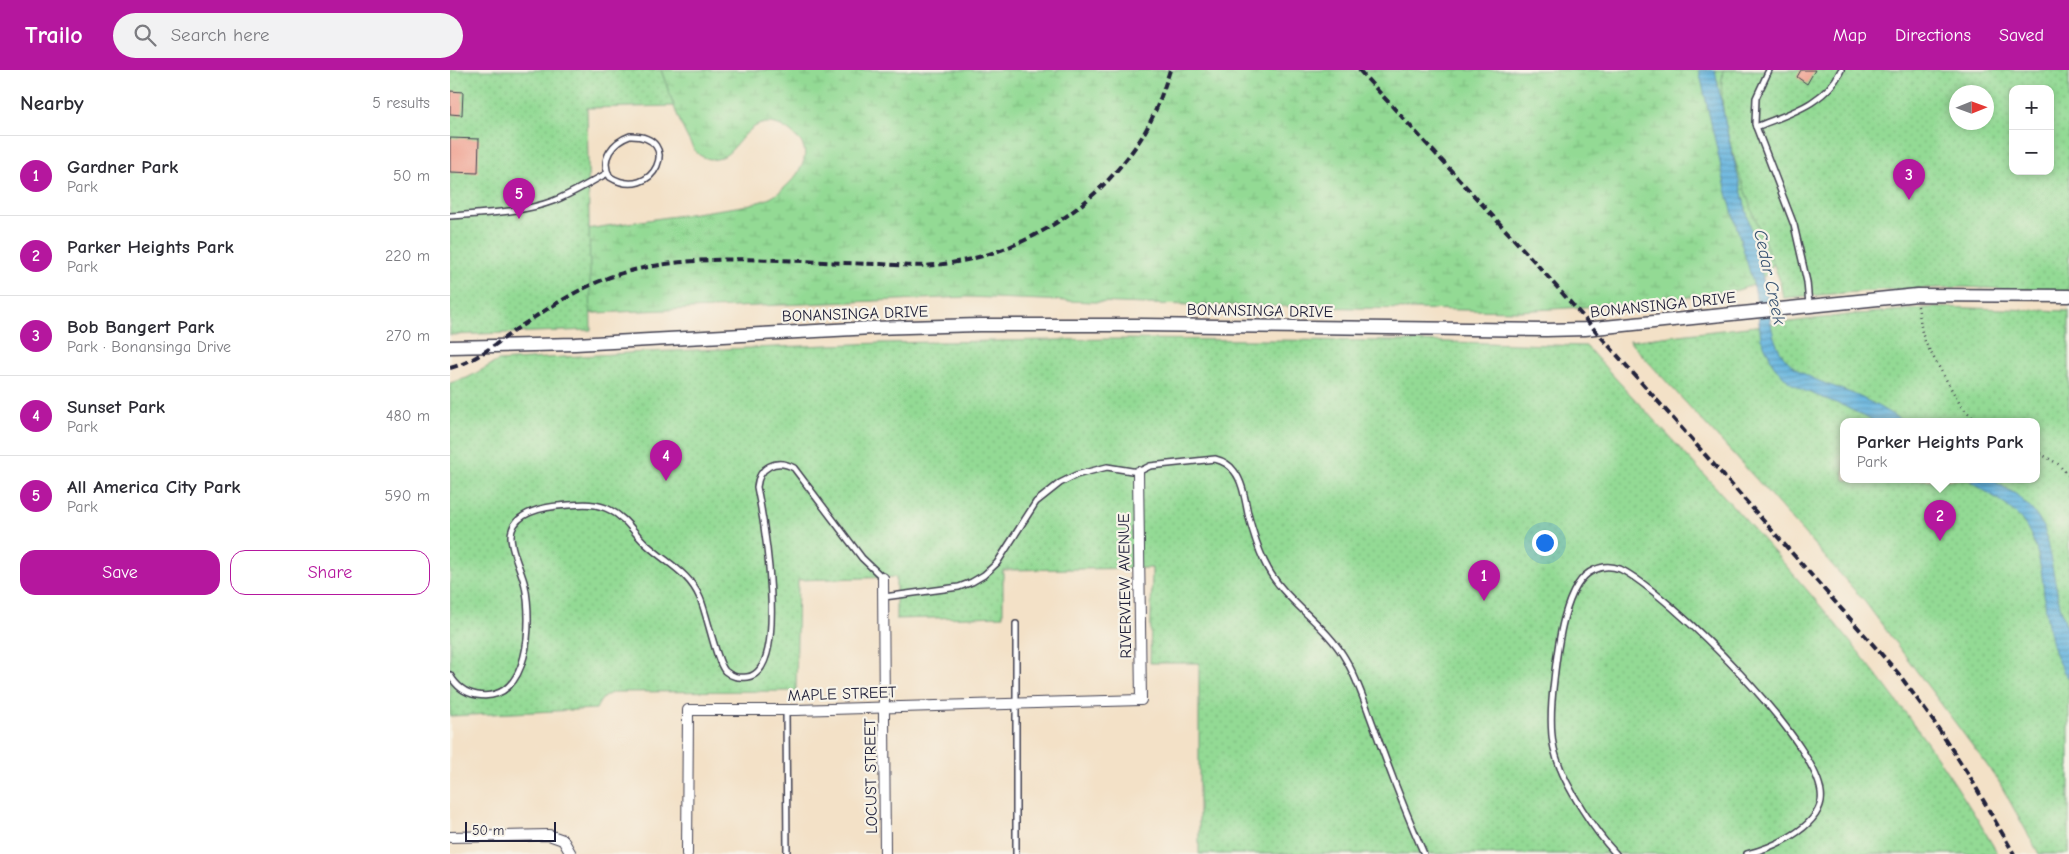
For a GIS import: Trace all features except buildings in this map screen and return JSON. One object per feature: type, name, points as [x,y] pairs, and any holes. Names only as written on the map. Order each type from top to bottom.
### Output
[{"type":"street","name":"BONANSINGA DRIVE","points":[[450,346],[575,344],[872,328],[969,326],[1141,324],[1546,330],[1594,328],[1917,294],[2069,296]]},
{"type":"street","name":"RIVERVIEW AVENUE","points":[[1138,472],[1141,700]]},
{"type":"street","name":"LOCUST STREET","points":[[883,578],[885,854]]},
{"type":"street","name":"MAPLE STREET","points":[[687,854],[688,710],[786,710],[1141,700]]},
{"type":"street","points":[[450,837],[549,835],[562,840],[571,854]]},
{"type":"lane","points":[[1769,70],[1756,98],[1754,111],[1756,127],[1794,226],[1807,282],[1810,306]]},
{"type":"lane","points":[[1756,127],[1809,105],[1832,84],[1840,70]]},
{"type":"lane","points":[[630,136],[645,138],[652,142],[658,151],[659,163],[656,169],[644,180],[637,183],[622,183],[610,177],[608,173],[606,160],[609,151],[621,139],[630,136]]},
{"type":"lane","points":[[450,216],[493,212],[543,204],[555,200],[608,173]]},
{"type":"lane","points":[[884,597],[959,588],[972,582],[997,562],[1036,502],[1060,483],[1089,471],[1107,467],[1138,472],[1150,466],[1215,459],[1222,461],[1235,472],[1241,484],[1251,524],[1270,573],[1287,594],[1335,644],[1346,659],[1424,854]]},
{"type":"lane","points":[[450,676],[454,683],[462,689],[471,694],[483,696],[503,691],[517,677],[525,650],[528,607],[519,564],[512,545],[511,531],[519,518],[546,509],[590,504],[609,509],[621,516],[648,546],[680,570],[694,584],[722,666],[732,676],[739,678],[750,677],[762,668],[768,647],[771,609],[770,574],[768,546],[757,487],[758,480],[765,469],[772,464],[780,463],[794,468],[862,558],[883,578]]},
{"type":"lane","points":[[1616,854],[1593,826],[1565,782],[1558,766],[1552,743],[1550,721],[1556,659],[1563,618],[1584,578],[1590,572],[1604,567],[1620,569],[1645,586],[1663,600],[1711,645],[1773,710],[1795,739],[1819,780],[1821,800],[1814,817],[1781,841],[1748,854]]},
{"type":"lane","points":[[1016,624],[1016,854]]},
{"type":"lane","points":[[786,710],[788,854]]},
{"type":"path","points":[[1917,294],[1919,321],[1926,344],[1961,406],[1973,418]]},
{"type":"path","points":[[2040,453],[2058,464],[2069,476]]},
{"type":"green space","points":[[450,70],[661,70],[674,106],[587,108],[591,330],[450,335]]},
{"type":"green space","points":[[661,70],[1753,70],[1776,259],[1767,274],[1753,285],[1738,290],[1648,303],[1519,311],[1145,304],[967,297],[479,318],[471,246],[743,206],[772,197],[793,179],[805,157],[804,149],[801,142],[793,134],[773,123],[756,126],[721,158],[712,159],[701,156],[690,142],[684,130]]},
{"type":"green space","points":[[1723,70],[2069,70],[2069,292],[1964,287],[1882,290],[1783,298],[1780,281],[1740,176],[1724,118],[1721,92]]},
{"type":"green space","points":[[1937,307],[2069,311],[2069,854],[2039,854],[1998,780],[1865,602],[1757,480],[1629,341],[1848,315]]},
{"type":"green space","points":[[1110,339],[1417,341],[1586,346],[1752,527],[1859,652],[1909,717],[1955,784],[1998,854],[1199,854],[1199,663],[1150,663],[1152,568],[1003,570],[1003,616],[896,619],[896,577],[798,580],[796,691],[615,692],[603,698],[596,709],[450,716],[450,383],[467,378],[498,361],[646,352],[881,343]]},
{"type":"water","points":[[1699,70],[1715,70],[1728,136],[1769,303],[1772,330],[1777,345],[1792,366],[1802,373],[1866,400],[1897,418],[1867,418],[1844,406],[1805,391],[1789,382],[1774,366],[1761,338],[1755,290],[1727,193]]},
{"type":"water","points":[[1973,483],[1997,483],[2017,495],[2032,510],[2044,527],[2060,606],[2069,634],[2069,679],[2058,661],[2051,641],[2042,577],[2032,536],[2021,519],[2003,503]]},
{"type":"railway","points":[[450,368],[468,362],[572,294],[602,280],[634,270],[665,264],[726,259],[929,266],[967,260],[996,252],[1051,226],[1076,209],[1099,189],[1120,167],[1138,143],[1153,117],[1170,70]]},
{"type":"railway","points":[[1359,70],[1533,260],[1898,673],[1934,722],[1970,777],[2014,854]]},
{"type":"place","name":"Bob Bangert Park","points":[[1909,200]]},
{"type":"place","name":"All America City Park","points":[[519,219]]},
{"type":"place","name":"Sunset Park","points":[[666,481]]},
{"type":"place","name":"Parker Heights Park","points":[[1940,541]]},
{"type":"place","name":"Gardner Park","points":[[1484,601]]},
{"type":"water label","name":"Cedar Creek","points":[[1770,277]]}]
